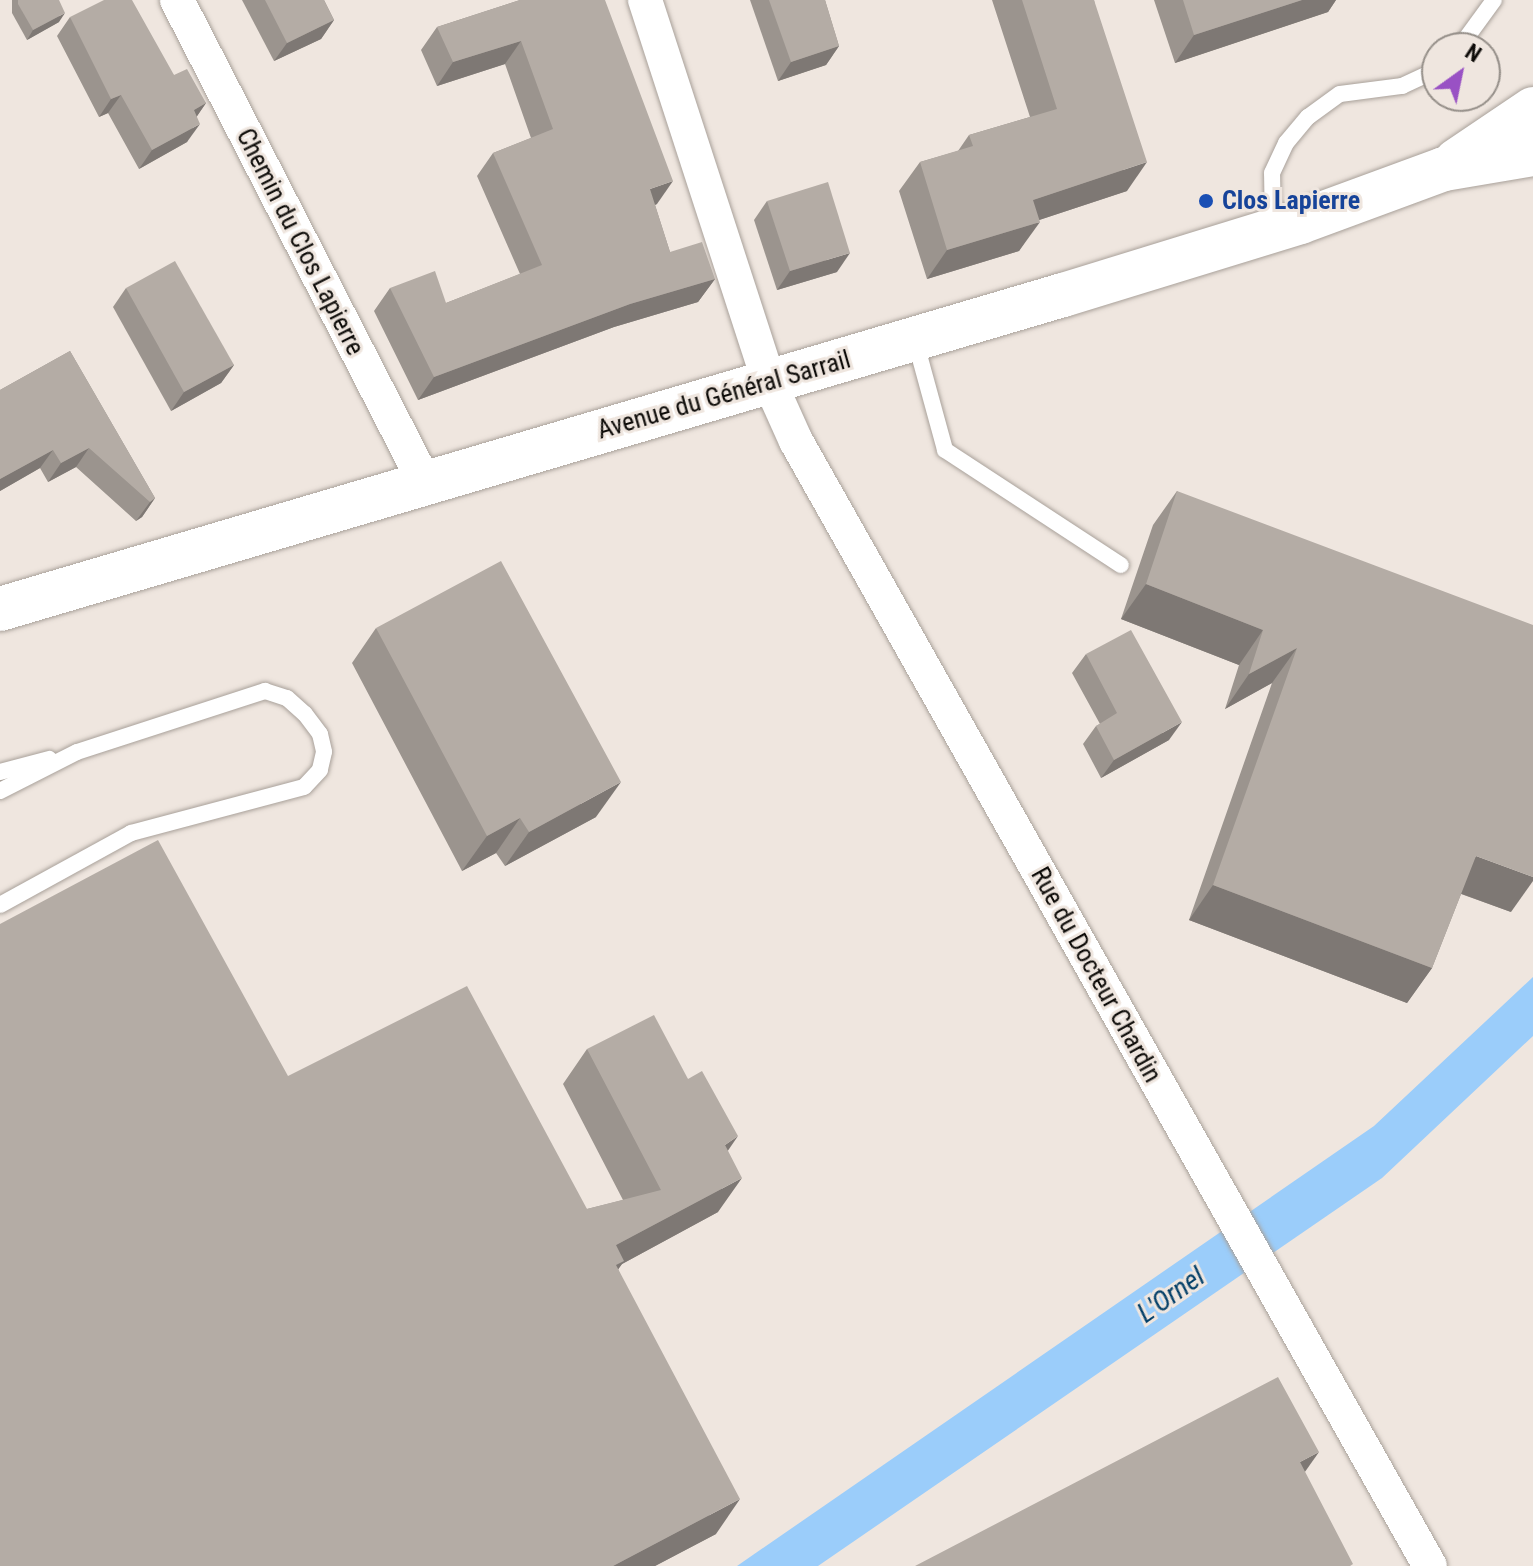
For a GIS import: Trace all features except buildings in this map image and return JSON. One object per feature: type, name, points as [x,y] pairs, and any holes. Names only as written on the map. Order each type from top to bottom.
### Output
[{"type":"main road","name":"Avenue du Général Sarrail","points":[[1444,169],[1533,109]]},
{"type":"main road","name":"Avenue du Général Sarrail","points":[[0,609],[1273,230],[1444,169],[1533,154]]},
{"type":"street","name":"Chemin du Clos Lapierre","points":[[177,0],[425,483]]},
{"type":"street","points":[[645,0],[769,381]]},
{"type":"street","name":"Rue du Docteur Chardin","points":[[769,381],[803,455],[1430,1566]]},
{"type":"lane","points":[[1471,32],[1494,0]]},
{"type":"lane","points":[[1273,230],[1272,173],[1286,143],[1308,117],[1340,94],[1402,86],[1421,77]]},
{"type":"lane","points":[[915,339],[945,450],[1121,565]]},
{"type":"lane","points":[[0,772],[77,752],[265,691],[287,698],[320,734],[324,752],[320,770],[304,787],[131,833],[0,905]]},
{"type":"lane","points":[[0,791],[77,752]]},
{"type":"water","name":"L'Ornel","points":[[1533,977],[1533,1036],[1382,1178],[818,1566],[737,1566],[1374,1126]]},
{"type":"place","name":"Clos Lapierre","points":[[1206,201]]}]
